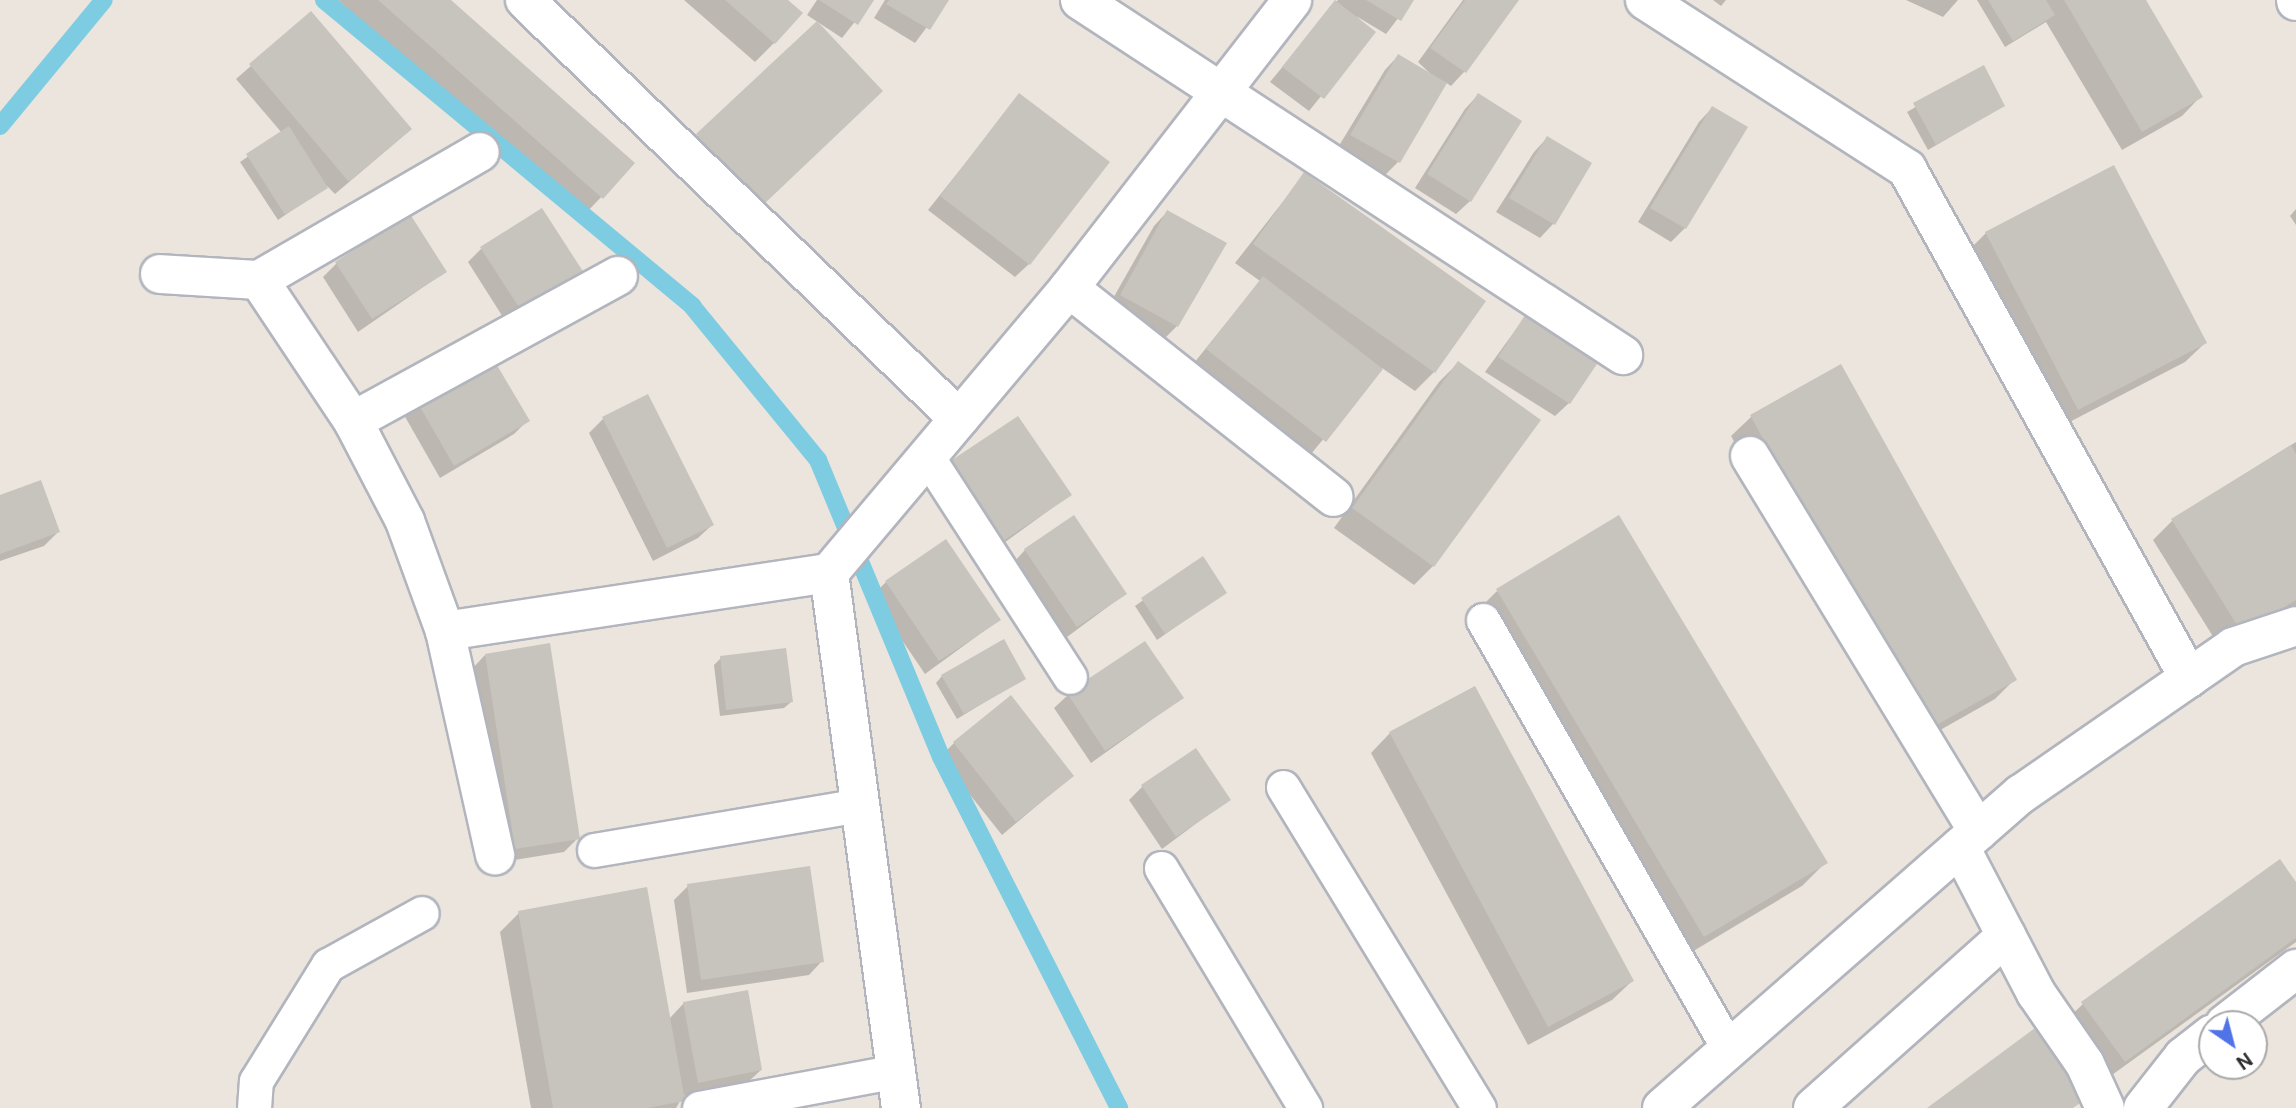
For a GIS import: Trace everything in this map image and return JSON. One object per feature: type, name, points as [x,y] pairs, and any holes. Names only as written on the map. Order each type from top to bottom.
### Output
[{"type":"street","points":[[526,0],[959,419]]},
{"type":"street","points":[[1080,0],[1623,355]]},
{"type":"street","points":[[445,631],[831,570],[1069,288],[1292,0]]},
{"type":"street","points":[[1645,0],[1907,169],[2189,678]]},
{"type":"street","points":[[160,274],[259,281],[480,152]]},
{"type":"street","points":[[353,421],[618,276]]},
{"type":"street","points":[[259,281],[353,421],[405,521],[445,631],[495,855]]},
{"type":"street","points":[[1069,288],[1334,497]]},
{"type":"street","points":[[1750,456],[1969,839],[2006,936],[2036,993],[2085,1064],[2105,1108]]},
{"type":"street","points":[[831,570],[899,1090]]},
{"type":"street","points":[[1662,1108],[2021,794],[2233,647],[2296,626]]},
{"type":"street","points":[[1813,1108],[2006,936]]},
{"type":"street","points":[[2243,1010],[2296,969]]},
{"type":"street","points":[[2143,1108],[2183,1057],[2198,1045]]},
{"type":"lane","points":[[927,456],[1070,677]]},
{"type":"lane","points":[[1483,620],[1729,1049]]},
{"type":"lane","points":[[1283,787],[1479,1108]]},
{"type":"lane","points":[[594,850],[860,805]]},
{"type":"lane","points":[[1161,869],[1306,1108]]},
{"type":"lane","points":[[254,1108],[256,1080],[328,965],[422,913]]},
{"type":"lane","points":[[699,1108],[899,1090]]},
{"type":"building","points":[[378,0],[451,0],[635,163],[603,199]]},
{"type":"building","points":[[725,0],[788,0],[803,13],[775,44]]},
{"type":"building","points":[[819,0],[874,0],[858,25]]},
{"type":"building","points":[[889,0],[949,0],[930,30],[886,4]]},
{"type":"building","points":[[1335,0],[1376,32],[1324,99],[1282,67]]},
{"type":"building","points":[[1366,0],[1414,0],[1401,21]]},
{"type":"building","points":[[1465,0],[1519,0],[1466,73],[1430,48]]},
{"type":"building","points":[[1988,0],[2046,0],[2055,15],[2013,41]]},
{"type":"building","points":[[2064,0],[2146,0],[2203,97],[2142,132]]},
{"type":"building","points":[[311,11],[412,129],[349,182],[249,64]]},
{"type":"building","points":[[817,21],[883,91],[763,205],[696,134]]},
{"type":"building","points":[[1398,54],[1447,83],[1400,163],[1350,135]]},
{"type":"building","points":[[1984,65],[2005,106],[1936,145],[1913,103]]},
{"type":"building","points":[[1019,93],[1110,162],[1030,265],[940,196]]},
{"type":"building","points":[[1478,93],[1522,121],[1471,202],[1427,174]]},
{"type":"building","points":[[1712,106],[1748,127],[1686,229],[1650,208]]},
{"type":"building","points":[[289,126],[328,188],[285,215],[246,154]]},
{"type":"building","points":[[1547,136],[1592,163],[1555,225],[1509,198]]},
{"type":"building","points":[[2114,165],[2207,343],[2078,410],[1985,232]]},
{"type":"building","points":[[1304,172],[1486,301],[1435,373],[1253,244]]},
{"type":"building","points":[[542,208],[584,273],[522,312],[480,247]]},
{"type":"building","points":[[1167,210],[1227,243],[1178,327],[1120,295]]},
{"type":"building","points":[[410,214],[447,272],[372,319],[335,262]]},
{"type":"building","points":[[1263,276],[1383,369],[1326,442],[1206,349]]},
{"type":"building","points":[[1527,312],[1601,358],[1570,404],[1498,357]]},
{"type":"building","points":[[488,350],[530,421],[454,466],[412,393]]},
{"type":"building","points":[[1458,361],[1541,420],[1434,567],[1352,508]]},
{"type":"building","points":[[1841,364],[2017,680],[1924,732],[1750,415]]},
{"type":"building","points":[[648,394],[714,525],[667,548],[602,417]]},
{"type":"building","points":[[1018,416],[1072,495],[1000,543],[946,464]]},
{"type":"building","points":[[2291,445],[2296,454],[2296,600],[2242,633],[2171,519]]},
{"type":"building","points":[[41,480],[60,532],[0,554],[0,495]]},
{"type":"building","points":[[1074,515],[1127,594],[1077,627],[1024,549]]},
{"type":"building","points":[[1619,515],[1828,863],[1704,937],[1496,589]]},
{"type":"building","points":[[946,539],[1001,620],[939,661],[885,581]]},
{"type":"building","points":[[1203,556],[1227,593],[1165,634],[1141,598]]},
{"type":"building","points":[[1004,639],[1026,679],[964,714],[941,675]]},
{"type":"building","points":[[1145,641],[1184,698],[1105,751],[1067,693]]},
{"type":"building","points":[[550,643],[580,839],[515,849],[485,654]]},
{"type":"building","points":[[786,648],[793,702],[726,710],[720,656]]},
{"type":"building","points":[[1475,686],[1634,981],[1548,1027],[1389,732]]},
{"type":"building","points":[[1011,695],[1074,776],[1016,822],[953,742]]},
{"type":"building","points":[[1196,748],[1231,800],[1176,837],[1141,785]]},
{"type":"building","points":[[2280,859],[2296,882],[2296,938],[2125,1062],[2081,1002]]},
{"type":"building","points":[[810,866],[824,962],[701,980],[687,884]]},
{"type":"building","points":[[647,887],[685,1101],[647,1108],[553,1108],[518,911]]},
{"type":"building","points":[[748,990],[762,1070],[698,1083],[683,1002]]},
{"type":"building","points":[[2035,1028],[2087,1098],[2073,1108],[1927,1108]]},
{"type":"waterway","points":[[0,126],[104,0]]},
{"type":"waterway","points":[[324,0],[692,306],[818,460],[941,757],[1119,1108]]}]
